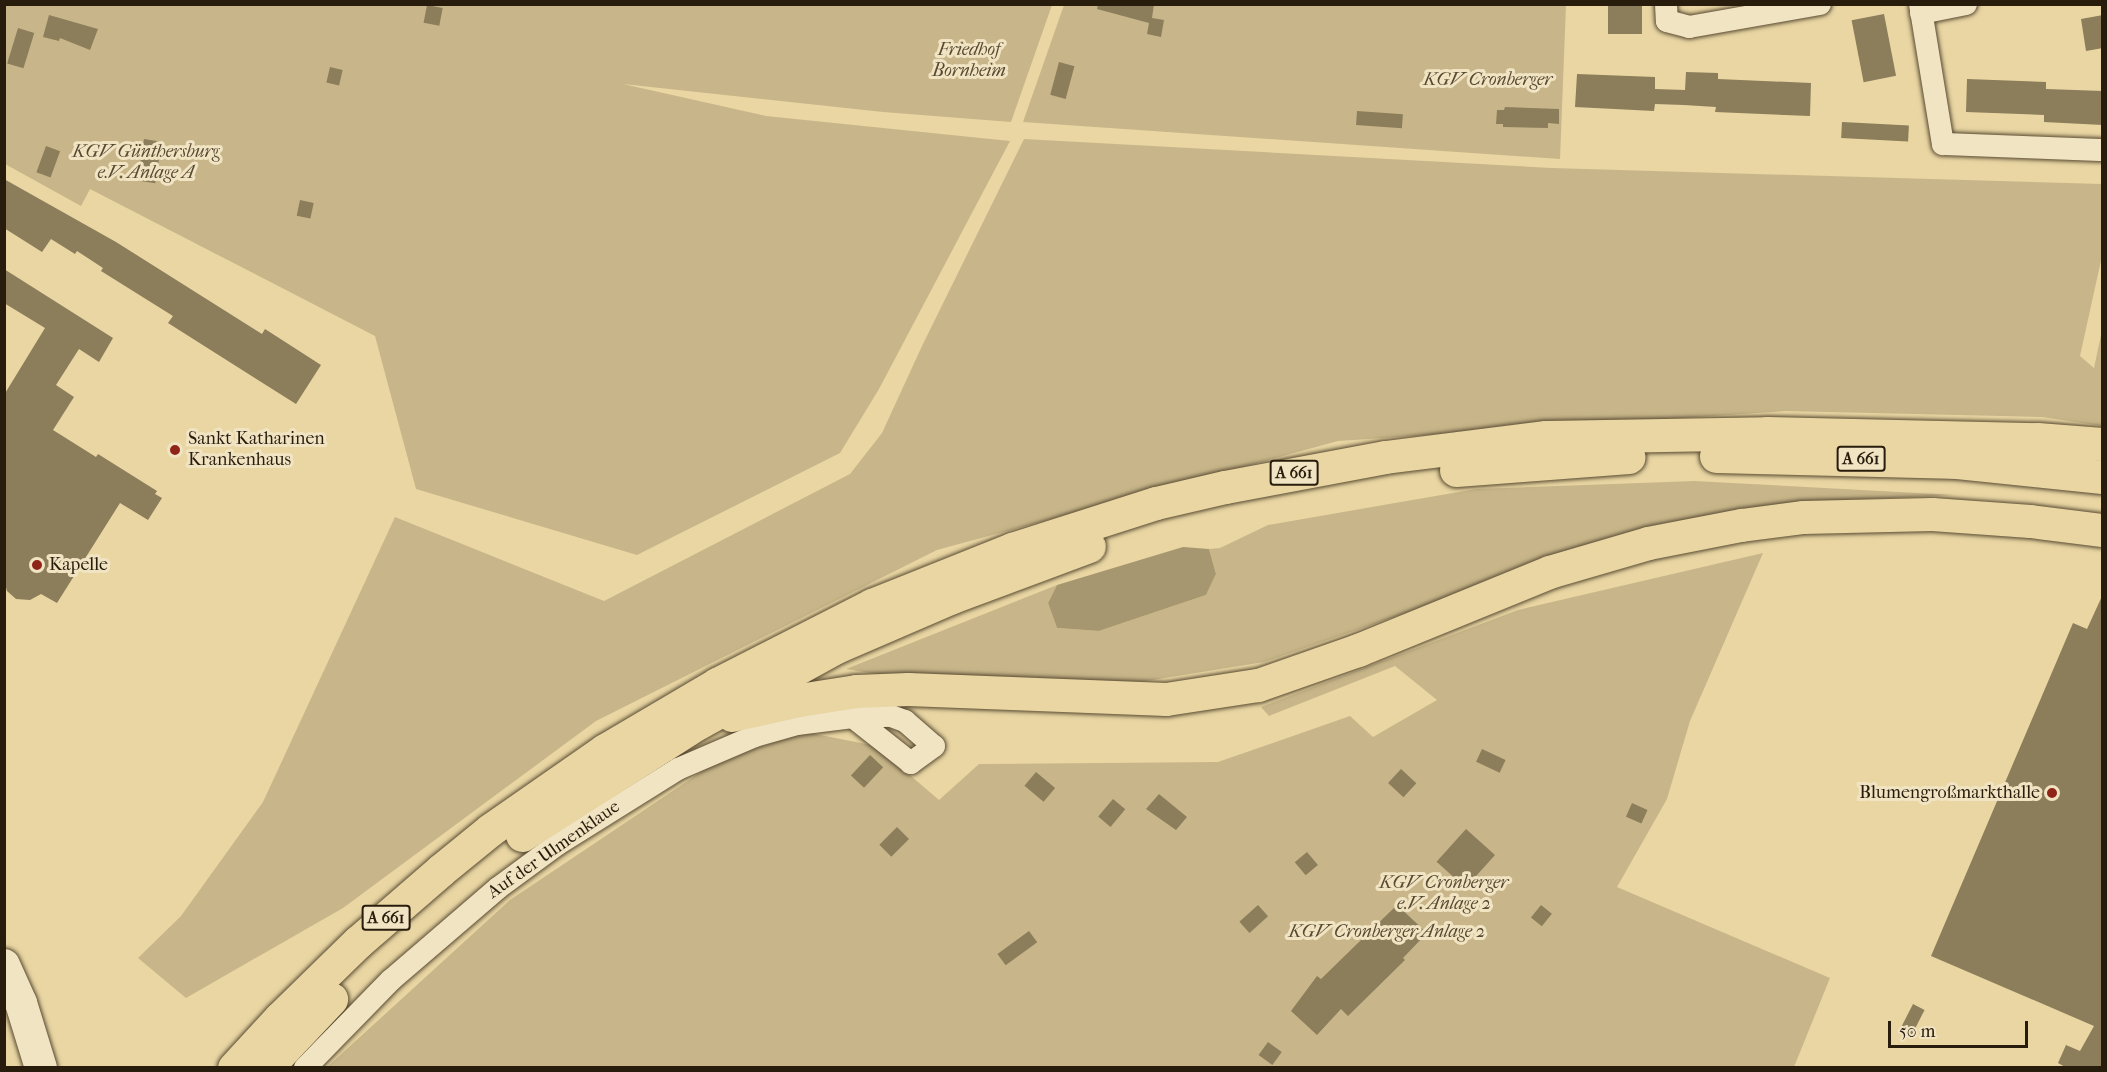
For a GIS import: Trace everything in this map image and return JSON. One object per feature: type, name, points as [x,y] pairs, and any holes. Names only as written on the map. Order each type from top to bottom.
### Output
[{"type":"highway","name":"A 661","points":[[234,1068],[280,1018],[358,942],[457,857],[560,780],[663,714],[779,651],[872,604],[1012,549],[1156,503],[1225,487],[1385,457],[1546,437],[1778,433],[2037,439],[2103,444]]},
{"type":"highway","name":"A 661","points":[[266,1068],[371,960],[501,849],[552,813],[698,723],[836,647],[952,597],[1091,546],[1175,520],[1307,492],[1468,468],[1627,457],[1777,456],[1936,461],[2103,477]]},
{"type":"highway","points":[[698,723],[800,700],[856,691],[908,689],[1166,699],[1247,687],[1358,650],[1549,572],[1648,543],[1741,525],[1803,517],[1932,514],[2030,521],[2103,530]]},
{"type":"main road","points":[[4,965],[21,1003],[41,1068]]},
{"type":"street","points":[[1666,4],[1667,21],[1689,27],[1820,4]]},
{"type":"street","points":[[1966,4],[1920,9],[1943,144],[2103,150]]},
{"type":"street","name":"Auf der Ulmenklaue","points":[[305,1068],[391,980],[490,896],[558,844],[639,791],[687,764],[755,736],[797,724],[853,717]]},
{"type":"green space","points":[[4,5],[1052,5],[1011,122],[883,112],[623,84],[766,116],[1010,141],[879,389],[840,453],[637,555],[416,489],[375,336],[90,189],[81,206],[5,164]]},
{"type":"green space","name":"KGV Cronberger","points":[[1064,5],[1566,5],[1560,159],[1023,122]]},
{"type":"green space","points":[[1024,139],[1552,168],[2102,184],[2102,256],[2080,356],[2094,368],[2102,330],[2102,426],[2042,417],[1786,411],[1338,441],[937,550],[596,721],[343,908],[186,998],[138,958],[181,916],[263,802],[395,517],[604,601],[850,474],[882,433],[922,346]]},
{"type":"green space","points":[[1694,481],[1955,495],[1801,502],[1582,552],[1264,662],[1140,682],[889,676],[846,669],[1057,585],[1048,603],[1057,628],[1099,631],[1206,595],[1216,574],[1209,549],[1220,548],[1268,525],[1476,489]]},
{"type":"green space","name":"KGV Cronberger e.V. Anlage 2","points":[[1763,553],[1690,721],[1667,799],[1617,887],[1830,978],[1794,1067],[326,1068],[510,900],[719,760],[805,732],[876,746],[939,800],[979,764],[1218,762],[1350,716],[1373,737],[1437,700],[1395,666],[1269,716],[1261,707],[1518,610]]},
{"type":"shaded area","points":[[1183,547],[1209,549],[1216,574],[1206,595],[1099,631],[1057,628],[1048,603],[1057,585]]},
{"type":"building","points":[[1098,4],[1154,4],[1152,18],[1164,20],[1161,37],[1147,34],[1149,23],[1097,9]]},
{"type":"building","points":[[1608,4],[1642,4],[1642,34],[1608,34]]},
{"type":"building","points":[[427,5],[443,8],[439,26],[424,23]]},
{"type":"building","points":[[1884,14],[1896,76],[1864,82],[1852,20]]},
{"type":"building","points":[[49,15],[98,29],[90,50],[60,38],[59,41],[43,37]]},
{"type":"building","points":[[2103,15],[2103,48],[2086,51],[2081,19]]},
{"type":"building","points":[[18,28],[34,33],[23,68],[7,63]]},
{"type":"building","points":[[1059,62],[1074,66],[1066,99],[1050,95]]},
{"type":"building","points":[[330,67],[343,70],[339,86],[326,83]]},
{"type":"building","points":[[1686,72],[1718,73],[1718,79],[1811,83],[1810,116],[1715,112],[1716,107],[1684,105],[1655,104],[1654,111],[1575,107],[1577,74],[1655,77],[1655,89],[1685,90]]},
{"type":"building","points":[[1967,79],[2046,82],[2046,89],[2103,91],[2103,125],[2044,122],[2044,115],[1966,112]]},
{"type":"building","points":[[1505,107],[1559,109],[1559,124],[1548,123],[1548,128],[1503,127],[1503,124],[1496,124],[1497,110],[1504,110]]},
{"type":"building","points":[[1357,111],[1403,114],[1402,128],[1356,125]]},
{"type":"building","points":[[1842,122],[1909,126],[1908,141],[1841,138]]},
{"type":"building","points":[[144,139],[162,142],[155,183],[137,180]]},
{"type":"building","points":[[46,146],[60,151],[51,177],[36,172]]},
{"type":"building","points":[[4,179],[116,242],[262,334],[265,329],[321,365],[296,404],[168,323],[173,316],[101,271],[103,268],[77,251],[75,254],[51,239],[42,252],[4,228]]},
{"type":"building","points":[[300,200],[314,203],[310,219],[297,216]]},
{"type":"building","points":[[4,269],[113,338],[99,362],[79,349],[56,385],[74,397],[53,430],[96,457],[98,454],[157,491],[155,494],[162,498],[148,520],[120,503],[57,603],[41,594],[30,600],[16,599],[7,591],[5,584],[4,395],[45,328],[4,303]]},
{"type":"building","name":"Blumengroßmarkthalle","points":[[2103,594],[2103,1068],[2067,1068],[2058,1063],[2066,1045],[2080,1051],[2094,1026],[1931,956],[2073,623],[2087,629]]},
{"type":"building","points":[[1482,749],[1506,760],[1500,773],[1476,762]]},
{"type":"building","points":[[870,755],[883,767],[864,788],[851,775]]},
{"type":"building","points":[[1401,769],[1416,783],[1403,797],[1388,783]]},
{"type":"building","points":[[1036,772],[1055,788],[1044,802],[1024,786]]},
{"type":"building","points":[[1159,794],[1187,817],[1176,830],[1146,809]]},
{"type":"building","points":[[1113,799],[1125,809],[1110,827],[1098,817]]},
{"type":"building","points":[[1632,803],[1648,810],[1641,824],[1626,817]]},
{"type":"building","points":[[897,827],[909,839],[891,857],[879,845]]},
{"type":"building","points":[[1466,829],[1495,855],[1466,888],[1437,862]]},
{"type":"building","points":[[1307,852],[1318,865],[1306,875],[1295,862]]},
{"type":"building","points":[[1258,905],[1268,916],[1249,933],[1239,922]]},
{"type":"building","points":[[1397,905],[1427,933],[1403,958],[1405,960],[1348,1016],[1341,1009],[1317,1035],[1291,1011],[1317,976],[1321,979]]},
{"type":"building","points":[[1541,905],[1552,914],[1542,926],[1531,917]]},
{"type":"building","points":[[1029,931],[1037,942],[1006,965],[997,954]]},
{"type":"building","points":[[1913,1004],[1925,1010],[1911,1037],[1899,1031]]},
{"type":"building","points":[[1268,1042],[1282,1052],[1272,1065],[1259,1055]]},
{"type":"place","name":"Sankt Katharinen Krankenhaus","points":[[175,450]]},
{"type":"place","name":"Kapelle","points":[[37,565]]},
{"type":"place","name":"Blumengroßmarkthalle","points":[[2052,793]]},
{"type":"park label","name":"Friedhof Bornheim","points":[[969,61]]},
{"type":"park label","name":"KGV Günthersburg e.V. Anlage A","points":[[146,163]]},
{"type":"park label","name":"KGV Cronberger Anlage 2","points":[[1387,932]]}]
